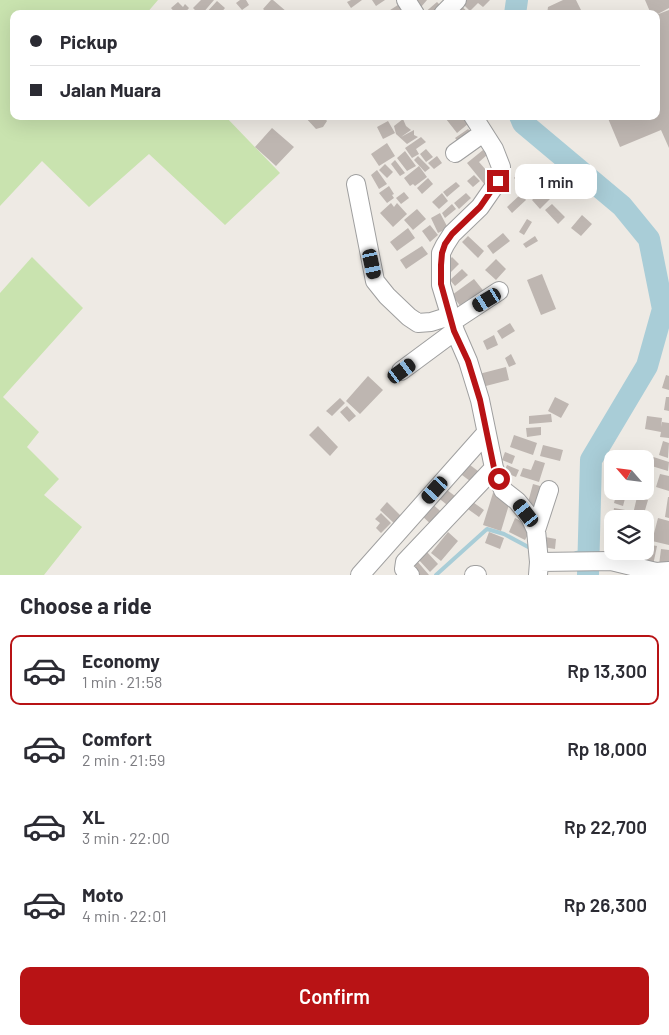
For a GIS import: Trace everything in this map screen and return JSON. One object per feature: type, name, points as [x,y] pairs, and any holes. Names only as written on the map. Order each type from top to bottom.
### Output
[{"type":"street","points":[[447,10],[457,0]]},
{"type":"street","points":[[476,120],[494,149],[501,167],[498,181],[480,207],[452,234],[445,244],[442,253],[441,284],[452,322],[468,361],[480,400],[494,468],[503,490],[530,517],[536,530],[542,566],[611,561],[656,572],[669,571]]},
{"type":"street","points":[[455,153],[483,133]]},
{"type":"street","points":[[356,184],[375,281],[387,296],[418,323],[452,322]]},
{"type":"street","points":[[402,371],[452,322],[499,291]]},
{"type":"street","points":[[360,575],[486,433]]},
{"type":"street","points":[[410,575],[403,567],[405,562],[494,468]]},
{"type":"street","points":[[536,530],[549,490]]},
{"type":"green space","points":[[0,0],[158,0],[149,10],[10,10],[10,120],[229,120],[280,173],[225,225],[149,154],[89,207],[42,161],[0,206]]},
{"type":"green space","points":[[32,257],[83,308],[3,397],[39,432],[27,447],[59,479],[44,495],[82,527],[44,575],[0,575],[0,293]]},
{"type":"building","points":[[201,0],[214,0],[205,10],[195,10],[193,8]]},
{"type":"building","points":[[240,0],[246,0],[249,5],[242,10],[236,3]]},
{"type":"building","points":[[273,0],[285,10],[264,10],[263,9]]},
{"type":"building","points":[[362,0],[351,8],[347,2]]},
{"type":"building","points":[[372,0],[385,0],[376,6]]},
{"type":"building","points":[[412,0],[427,0],[421,7]]},
{"type":"building","points":[[459,0],[490,0],[483,7],[478,3],[469,10]]},
{"type":"building","points":[[563,0],[576,0],[581,10],[548,10],[548,7]]},
{"type":"building","points":[[645,0],[669,0],[669,8],[660,13],[660,10],[649,10]]},
{"type":"building","points":[[217,1],[225,8],[223,10],[209,10]]},
{"type":"building","points":[[178,2],[183,7],[185,4],[189,8],[187,10],[173,10],[171,8]]},
{"type":"building","points":[[437,2],[444,9],[443,10],[428,10]]},
{"type":"building","points":[[457,2],[466,10],[449,10]]},
{"type":"building","points":[[401,3],[404,10],[390,10]]},
{"type":"building","points":[[669,10],[669,148],[661,130],[620,147],[609,120],[660,120],[660,13]]},
{"type":"building","points":[[308,120],[326,120],[323,127],[316,129]]},
{"type":"building","points":[[403,120],[406,126],[411,130],[401,137],[414,130],[414,135],[418,137],[407,144],[396,134],[394,126]]},
{"type":"building","points":[[447,120],[467,120],[469,123],[457,133]]},
{"type":"building","points":[[388,121],[395,133],[383,139],[377,127]]},
{"type":"building","points":[[272,128],[294,147],[276,166],[255,147]]},
{"type":"building","points":[[468,129],[476,137],[462,146],[455,138]]},
{"type":"building","points":[[421,137],[426,142],[416,149],[419,154],[412,158],[405,148]]},
{"type":"building","points":[[387,143],[395,156],[379,166],[371,154]]},
{"type":"building","points":[[426,149],[433,157],[426,162],[420,154]]},
{"type":"building","points":[[483,150],[487,155],[479,162],[493,178],[485,185],[467,163]]},
{"type":"building","points":[[405,151],[416,166],[407,171],[397,158]]},
{"type":"building","points":[[418,156],[430,168],[425,172],[414,160]]},
{"type":"building","points":[[437,156],[442,163],[434,169],[428,163]]},
{"type":"building","points":[[395,160],[405,173],[400,176],[391,164]]},
{"type":"building","points":[[385,164],[393,172],[387,178],[379,170]]},
{"type":"building","points":[[526,164],[532,168],[519,183],[514,178]]},
{"type":"building","points":[[419,166],[427,177],[415,186],[413,184],[410,186],[404,178]]},
{"type":"building","points":[[377,170],[387,184],[379,189],[371,175]]},
{"type":"building","points":[[532,173],[541,180],[530,195],[521,189]]},
{"type":"building","points":[[474,175],[480,181],[473,187],[467,181]]},
{"type":"building","points":[[428,178],[433,184],[422,194],[417,188]]},
{"type":"building","points":[[552,181],[560,189],[540,209],[532,200]]},
{"type":"building","points":[[456,182],[460,186],[447,197],[443,192]]},
{"type":"building","points":[[389,186],[394,194],[392,195],[394,198],[387,203],[379,193]]},
{"type":"building","points":[[404,192],[409,198],[401,204],[396,198]]},
{"type":"building","points":[[442,193],[448,201],[439,209],[432,202]]},
{"type":"building","points":[[466,193],[471,198],[459,209],[454,203]]},
{"type":"building","points":[[521,194],[526,200],[512,213],[507,207]]},
{"type":"building","points":[[391,203],[394,207],[397,203],[407,214],[393,227],[380,213]]},
{"type":"building","points":[[452,204],[456,209],[445,218],[442,213]]},
{"type":"building","points":[[552,204],[565,217],[558,224],[545,210]]},
{"type":"building","points":[[417,209],[426,219],[413,230],[404,220]]},
{"type":"building","points":[[440,213],[448,228],[438,233],[431,218]]},
{"type":"building","points":[[582,215],[592,224],[581,236],[571,228]]},
{"type":"building","points":[[527,219],[532,222],[524,235],[519,232]]},
{"type":"building","points":[[430,225],[438,235],[430,242],[422,231]]},
{"type":"building","points":[[408,228],[415,238],[397,251],[390,242]]},
{"type":"building","points":[[503,233],[510,241],[493,254],[487,246]]},
{"type":"building","points":[[468,236],[484,251],[478,258],[462,242]]},
{"type":"building","points":[[535,236],[538,241],[526,248],[523,244]]},
{"type":"building","points":[[422,246],[428,254],[406,269],[400,260]]},
{"type":"building","points":[[452,257],[459,264],[451,272],[444,265]]},
{"type":"building","points":[[496,259],[506,269],[496,280],[485,270]]},
{"type":"building","points":[[462,269],[468,275],[455,286],[450,280]]},
{"type":"building","points":[[542,274],[556,309],[541,315],[527,280]]},
{"type":"building","points":[[474,279],[486,294],[464,311],[452,295]]},
{"type":"building","points":[[510,323],[515,331],[502,339],[497,331]]},
{"type":"building","points":[[494,335],[498,345],[487,350],[483,341]]},
{"type":"building","points":[[511,354],[516,364],[509,367],[505,358]]},
{"type":"building","points":[[506,367],[509,380],[482,387],[479,374]]},
{"type":"building","points":[[666,375],[669,376],[669,390],[662,388]]},
{"type":"building","points":[[368,376],[383,390],[360,414],[346,401]]},
{"type":"building","points":[[555,397],[569,404],[561,418],[548,411]]},
{"type":"building","points":[[666,397],[669,397],[669,411],[664,410]]},
{"type":"building","points":[[340,398],[345,403],[332,416],[326,411]]},
{"type":"building","points":[[347,406],[356,416],[349,422],[340,412]]},
{"type":"building","points":[[551,414],[552,422],[529,424],[529,416]]},
{"type":"building","points":[[647,416],[662,418],[661,427],[662,422],[669,423],[669,438],[660,437],[661,432],[645,429]]},
{"type":"building","points":[[318,426],[338,447],[330,456],[309,435]]},
{"type":"building","points":[[541,427],[541,435],[527,437],[526,428]]},
{"type":"building","points":[[514,435],[537,443],[533,455],[510,447]]},
{"type":"building","points":[[663,441],[669,443],[668,458],[659,455]]},
{"type":"building","points":[[543,445],[563,450],[560,461],[540,456]]},
{"type":"building","points":[[505,452],[515,456],[512,464],[502,460]]},
{"type":"building","points":[[654,457],[669,462],[668,471],[654,467]]},
{"type":"building","points":[[535,460],[545,463],[539,482],[520,476],[523,468],[531,470]]},
{"type":"building","points":[[466,462],[482,474],[474,484],[458,472]]},
{"type":"building","points":[[507,465],[519,470],[516,477],[504,472]]},
{"type":"building","points":[[660,474],[669,476],[669,491],[656,487]]},
{"type":"building","points":[[533,484],[547,488],[541,509],[527,506]]},
{"type":"building","points":[[443,487],[459,499],[451,508],[436,496]]},
{"type":"building","points":[[493,493],[511,498],[501,531],[483,525]]},
{"type":"building","points":[[669,497],[669,518],[665,517]]},
{"type":"building","points":[[470,500],[484,510],[479,517],[465,507]]},
{"type":"building","points":[[615,500],[625,500],[623,506],[614,503]]},
{"type":"building","points":[[636,500],[648,500],[645,510],[634,510]]},
{"type":"building","points":[[387,502],[404,519],[397,526],[380,510]]},
{"type":"building","points":[[430,502],[446,516],[435,528],[420,514]]},
{"type":"building","points":[[381,513],[391,523],[381,533],[376,528],[380,523],[375,519]]},
{"type":"building","points":[[515,518],[532,527],[525,540],[509,532]]},
{"type":"building","points":[[658,518],[669,521],[669,545],[654,541]]},
{"type":"building","points":[[448,532],[458,541],[441,561],[431,553]]},
{"type":"building","points":[[489,532],[504,538],[500,549],[485,543]]},
{"type":"building","points":[[545,537],[556,539],[555,549],[543,547]]},
{"type":"building","points":[[654,546],[657,546],[652,570],[645,568],[647,560],[654,560]]},
{"type":"building","points":[[661,549],[669,550],[669,567],[659,565]]},
{"type":"building","points":[[427,552],[438,564],[430,572],[418,559]]},
{"type":"building","points":[[417,561],[429,575],[413,575],[407,569]]},
{"type":"waterway","points":[[516,10],[517,0]]},
{"type":"waterway","points":[[522,120],[622,206],[649,239],[663,309],[647,366],[591,460],[588,575]]},
{"type":"waterway","points":[[436,575],[487,529],[504,534],[532,549]]},
{"type":"waterway","points":[[576,553],[589,551]]},
{"type":"route","points":[[498,181],[480,207],[452,234],[445,244],[442,253],[441,284],[454,331],[468,361],[480,400],[494,468],[499,479]]}]
